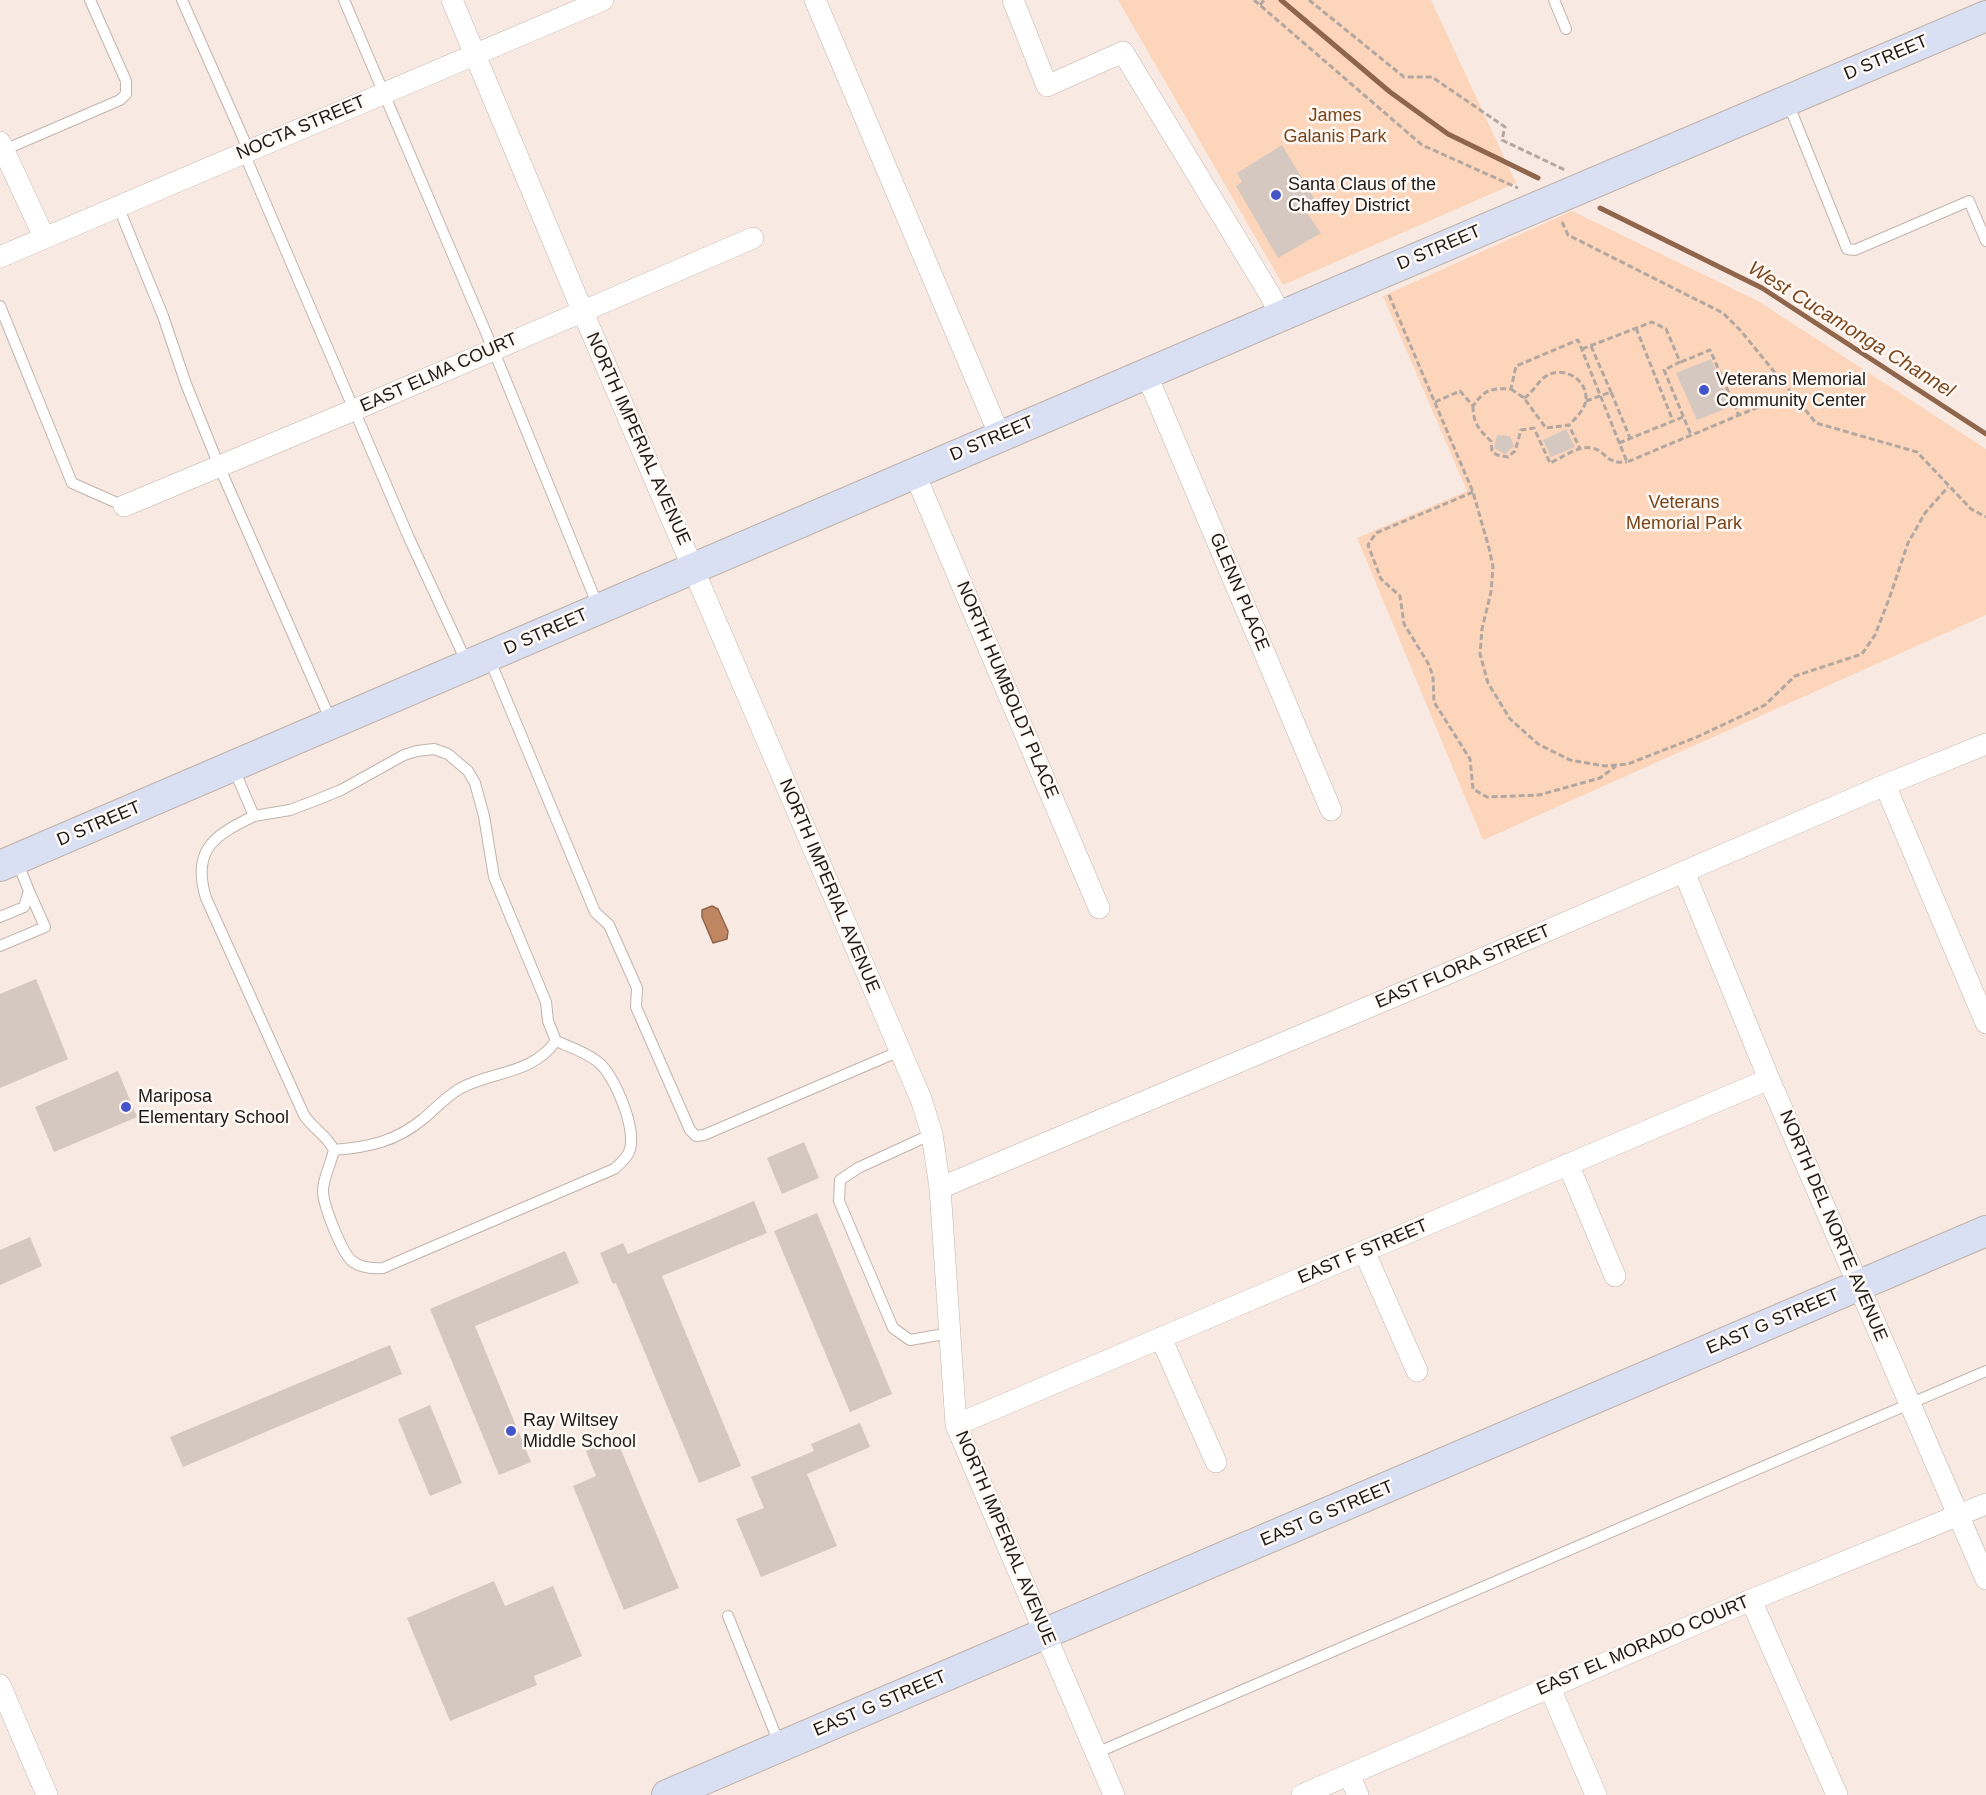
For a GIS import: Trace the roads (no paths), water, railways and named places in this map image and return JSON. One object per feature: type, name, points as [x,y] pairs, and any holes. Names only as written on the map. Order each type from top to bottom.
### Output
[{"type":"street","name":"NORTH IMPERIAL AVENUE","points":[[452,0],[582,310],[921,1099],[932,1134],[940,1188],[956,1425],[1114,1795]]},
{"type":"street","name":"NOCTA STREET","points":[[0,257],[603,0]]},
{"type":"street","points":[[815,0],[1000,436]]},
{"type":"street","points":[[1012,0],[1047,86],[1123,52],[1281,316]]},
{"type":"street","name":"D STREET","points":[[8,863],[914,472],[1986,16]]},
{"type":"street","points":[[2,147],[44,237]]},
{"type":"street","name":"EAST ELMA COURT","points":[[124,506],[354,410],[753,238]]},
{"type":"street","name":"GLENN PLACE","points":[[1146,374],[1331,810]]},
{"type":"street","name":"NORTH HUMBOLDT PLACE","points":[[914,472],[1099,908]]},
{"type":"street","name":"EAST FLORA STREET","points":[[940,1188],[1986,744]]},
{"type":"street","points":[[1885,785],[1986,1023]]},
{"type":"street","name":"NORTH DEL NORTE AVENUE","points":[[1684,872],[1769,1078],[1986,1579]]},
{"type":"street","name":"EAST F STREET","points":[[956,1425],[1769,1078]]},
{"type":"street","points":[[1568,1164],[1615,1276]]},
{"type":"street","name":"EAST G STREET","points":[[667,1795],[1986,1231]]},
{"type":"street","points":[[1364,1251],[1417,1371]]},
{"type":"street","points":[[1161,1338],[1216,1461]]},
{"type":"street","name":"EAST EL MORADO COURT","points":[[1302,1795],[1751,1600],[1986,1504]]},
{"type":"street","points":[[1751,1600],[1837,1795]]},
{"type":"street","points":[[0,1685],[47,1795]]},
{"type":"street","points":[[1549,1686],[1596,1795]]},
{"type":"street","points":[[1349,1775],[1358,1795]]},
{"type":"lane","points":[[2,147],[120,100],[126,94],[126,81],[90,0]]},
{"type":"lane","points":[[182,0],[410,538],[478,661],[595,912],[609,925],[637,988],[636,1007],[690,1130],[696,1136],[704,1135],[900,1051]]},
{"type":"lane","points":[[344,0],[493,349],[600,609]]},
{"type":"lane","points":[[1554,0],[1566,29]]},
{"type":"lane","points":[[1787,100],[1847,249],[1855,250],[1969,201],[1986,241]]},
{"type":"lane","points":[[118,206],[164,316],[186,384],[219,466],[332,724]]},
{"type":"lane","points":[[0,306],[72,483],[124,506]]},
{"type":"lane","points":[[434,749],[448,754],[459,762],[475,783],[484,816],[494,877],[546,1002],[548,1021],[556,1041],[586,1054],[607,1070],[627,1114],[632,1140],[629,1152],[622,1163],[614,1169],[393,1264],[371,1269],[358,1265],[349,1259],[324,1204],[323,1191],[334,1150],[330,1143],[311,1127],[304,1115],[206,898],[202,886],[201,870],[212,842],[225,831],[254,816],[290,810],[319,799],[341,790],[404,755],[434,749]]},
{"type":"lane","points":[[233,766],[254,816]]},
{"type":"lane","points":[[0,946],[45,927],[29,891],[8,863]]},
{"type":"lane","points":[[0,917],[24,907],[29,891]]},
{"type":"lane","points":[[334,1150],[383,1143],[421,1121],[458,1090],[486,1078],[517,1070],[546,1053],[556,1041]]},
{"type":"lane","points":[[932,1134],[858,1168],[840,1180],[838,1201],[893,1329],[910,1340],[950,1333]]},
{"type":"lane","points":[[1096,1753],[1986,1371]]},
{"type":"lane","points":[[728,1616],[781,1746]]},
{"type":"waterway","name":"West Cucamonga Channel","points":[[1281,0],[1390,92],[1448,134],[1538,178]]},
{"type":"waterway","name":"West Cucamonga Channel","points":[[1600,208],[1762,288],[1986,434]]},
{"type":"place","name":"Santa Claus of the Chaffey District","points":[[1276,195]]},
{"type":"place","name":"Veterans Memorial Community Center","points":[[1704,390]]},
{"type":"place","name":"Mariposa Elementary School","points":[[126,1107]]},
{"type":"place","name":"Ray Wiltsey Middle School","points":[[511,1431]]},
{"type":"park label","name":"James Galanis Park","points":[[1335,126]]},
{"type":"park label","name":"Veterans Memorial Park","points":[[1684,513]]}]
